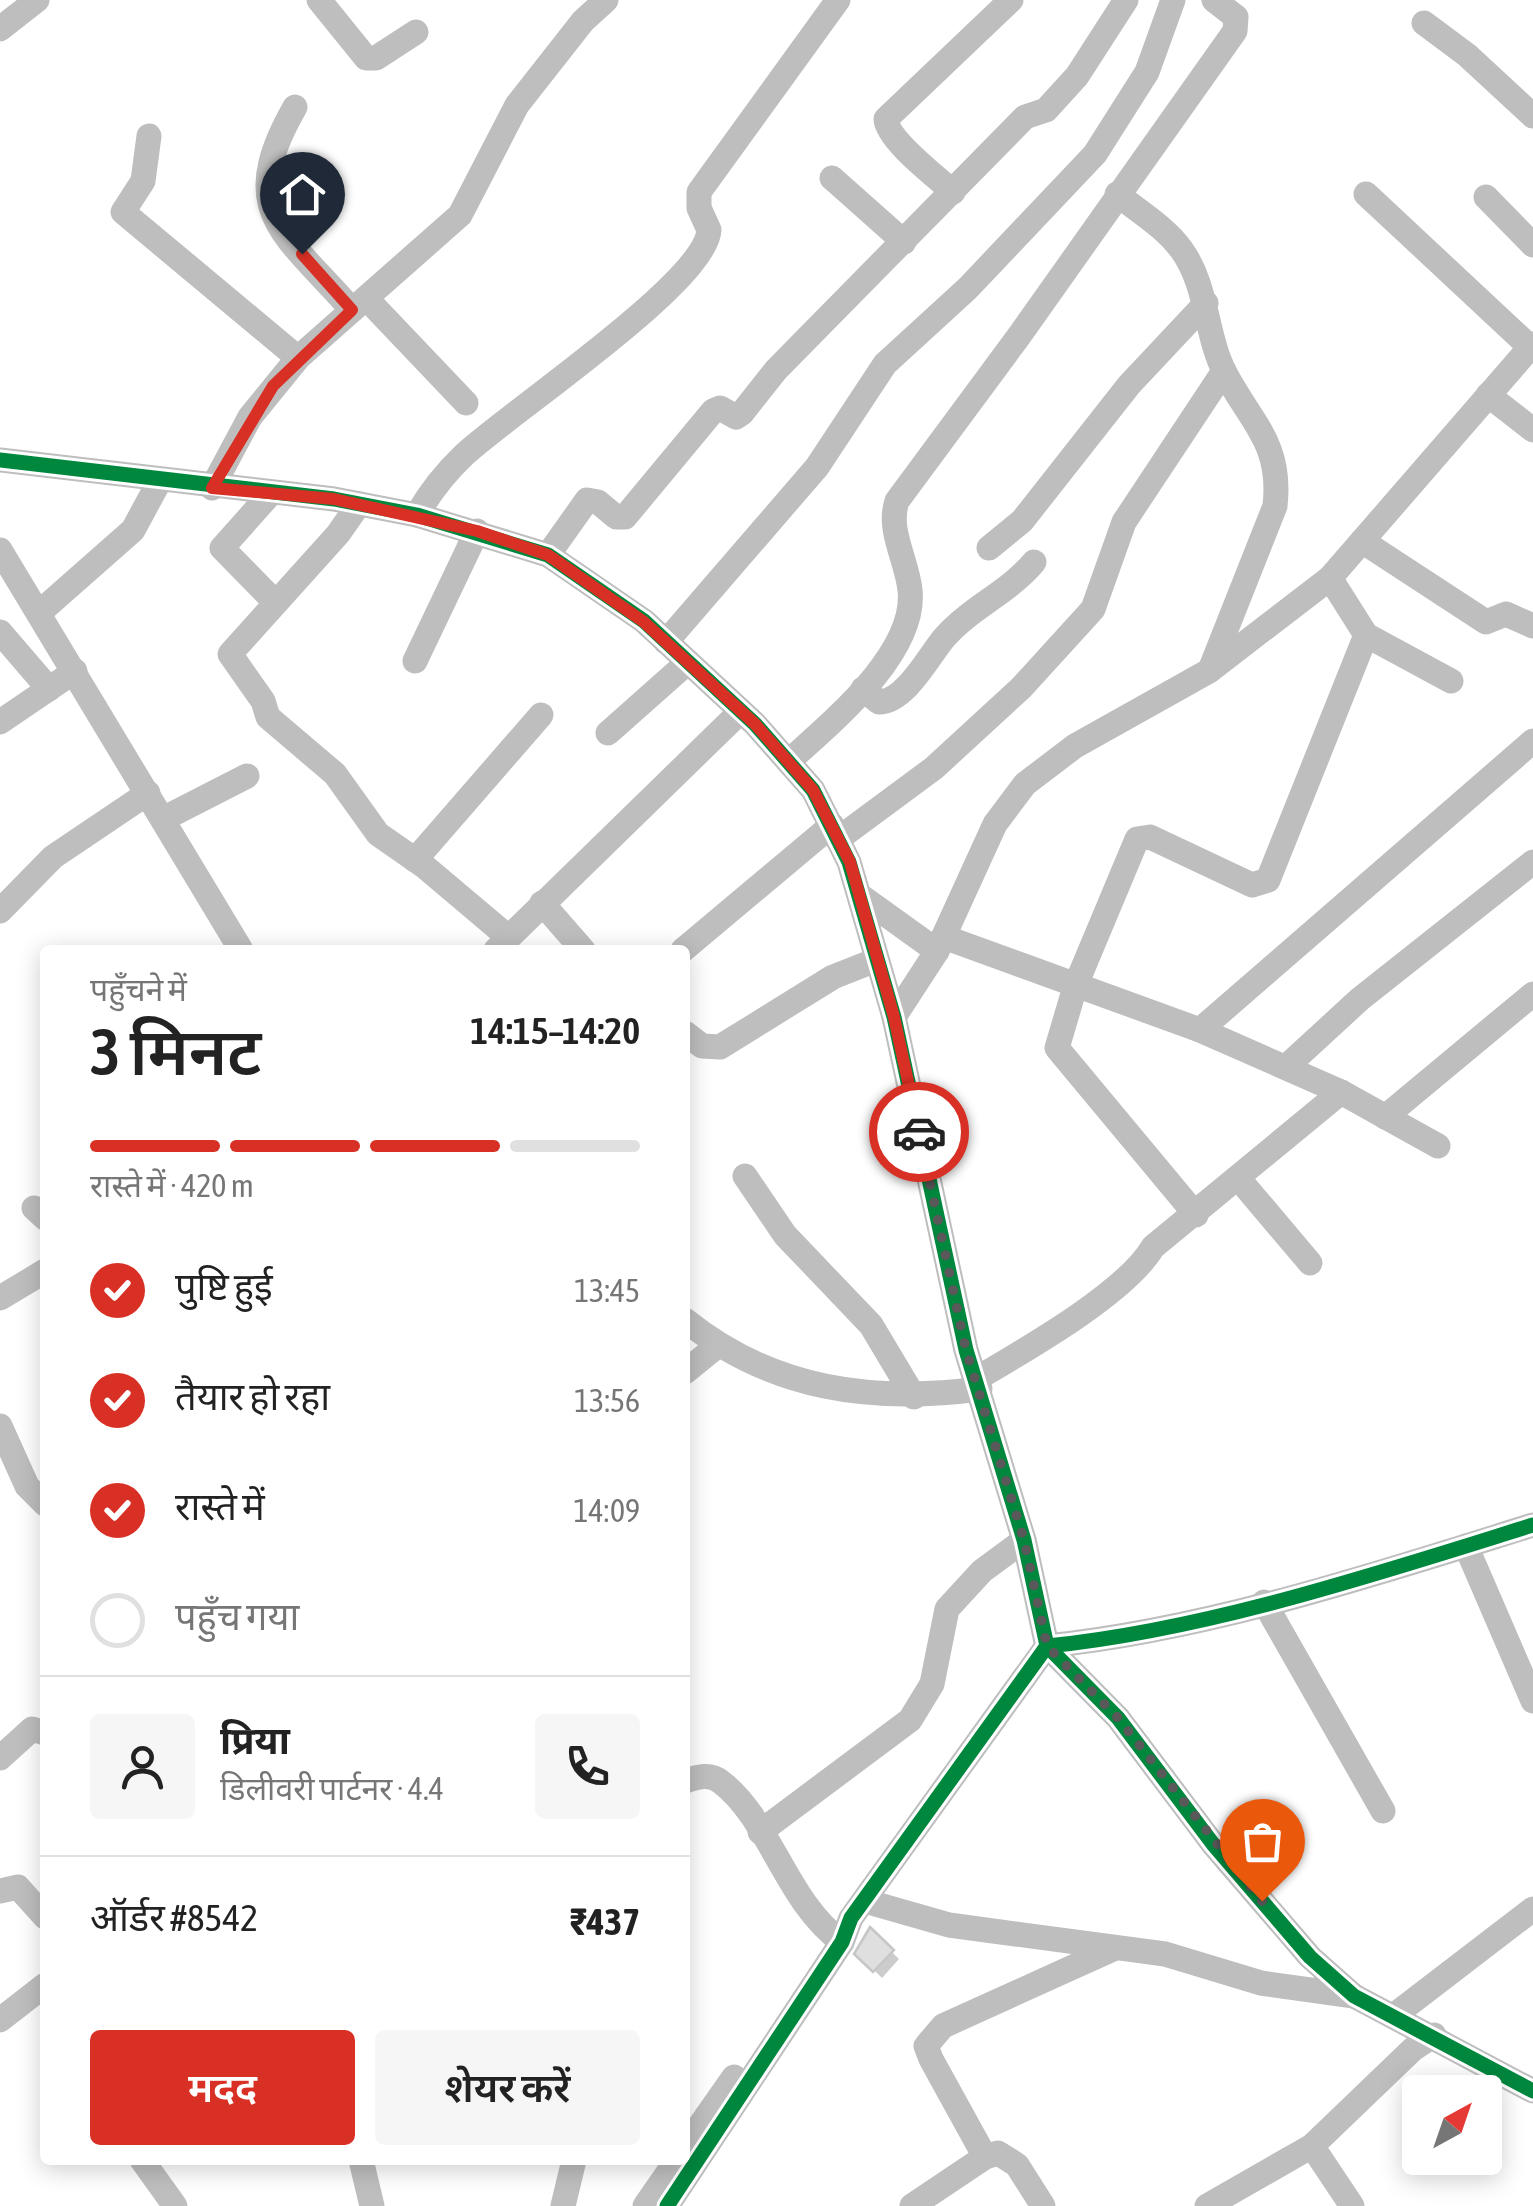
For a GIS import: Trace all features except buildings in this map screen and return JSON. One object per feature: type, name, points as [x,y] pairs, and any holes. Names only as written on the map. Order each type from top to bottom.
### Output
[{"type":"street","points":[[0,29],[37,0]]},
{"type":"street","points":[[319,0],[366,58],[376,58],[416,32]]},
{"type":"street","points":[[212,488],[250,417],[298,358],[460,214],[517,105],[578,10],[606,0]]},
{"type":"street","points":[[417,515],[462,457],[594,353],[700,255],[709,230],[698,208],[699,192],[838,0]]},
{"type":"street","points":[[953,192],[898,141],[886,128],[886,120],[1011,0]]},
{"type":"street","points":[[548,555],[587,500],[598,502],[616,518],[625,517],[713,411],[720,408],[736,417],[742,413],[776,370],[1025,117],[1050,107],[1077,76],[1126,0]]},
{"type":"street","points":[[666,642],[818,466],[884,364],[968,288],[1095,154],[1147,72],[1173,0]]},
{"type":"street","points":[[789,761],[863,690],[896,644],[908,617],[911,593],[894,527],[897,500],[1020,336],[1238,26],[1236,17],[1214,0]]},
{"type":"street","points":[[1424,24],[1467,55],[1533,116]]},
{"type":"street","points":[[295,107],[268,162],[268,208],[278,226],[466,404]]},
{"type":"street","points":[[149,136],[143,180],[123,212],[298,358]]},
{"type":"street","points":[[832,178],[904,242]]},
{"type":"street","points":[[1117,194],[1181,249],[1206,303],[1224,371],[1263,430],[1278,478],[1275,506],[1209,671]]},
{"type":"street","points":[[894,1017],[940,944],[995,824],[1025,784],[1075,746],[1209,671],[1330,578],[1532,345],[1366,194]]},
{"type":"street","points":[[1486,197],[1533,245]]},
{"type":"street","points":[[989,548],[1022,521],[1129,385],[1206,303]]},
{"type":"street","points":[[689,945],[835,832],[934,768],[1021,688],[1093,609],[1124,522],[1224,371]]},
{"type":"street","points":[[1488,395],[1533,430]]},
{"type":"street","points":[[0,460],[359,504],[477,531],[548,555],[666,642],[742,711],[813,790],[835,832],[859,895],[894,1017],[978,1384],[1024,1540],[1047,1646],[1118,1718],[1213,1844],[1310,1957],[1354,1996],[1530,2084]]},
{"type":"street","points":[[40,612],[133,530],[160,480]]},
{"type":"street","points":[[271,493],[222,548],[275,602]]},
{"type":"street","points":[[359,504],[338,534],[232,648],[232,660],[262,701],[268,717],[335,774],[378,834],[415,860],[502,944],[742,711]]},
{"type":"street","points":[[415,661],[477,531]]},
{"type":"street","points":[[1362,540],[1486,622],[1506,614],[1533,626]]},
{"type":"street","points":[[0,550],[239,945]]},
{"type":"street","points":[[863,690],[879,702],[896,697],[959,622],[1018,580],[1034,562]]},
{"type":"street","points":[[1330,578],[1366,635],[1451,681]]},
{"type":"street","points":[[0,632],[48,689]]},
{"type":"street","points":[[1196,1215],[1057,1048],[1075,986],[1136,839],[1150,837],[1252,884],[1268,880],[1366,635]]},
{"type":"street","points":[[608,732],[688,662]]},
{"type":"street","points":[[0,722],[75,671]]},
{"type":"street","points":[[415,860],[542,715]]},
{"type":"street","points":[[1200,1030],[1533,741]]},
{"type":"street","points":[[163,819],[247,776]]},
{"type":"street","points":[[0,911],[54,857],[148,793]]},
{"type":"street","points":[[1286,1067],[1360,999],[1533,862]]},
{"type":"street","points":[[859,895],[940,944],[1200,1030],[1340,1092],[1438,1146]]},
{"type":"street","points":[[542,903],[580,945]]},
{"type":"street","points":[[690,1037],[702,1046],[720,1047],[833,977],[876,960]]},
{"type":"street","points":[[1385,1117],[1533,994]]},
{"type":"street","points":[[690,1324],[717,1346],[752,1366],[870,1394],[914,1397],[978,1384],[1137,1271],[1153,1247],[1340,1092]]},
{"type":"street","points":[[744,1176],[785,1235],[871,1325],[914,1397]]},
{"type":"street","points":[[1239,1179],[1310,1263]]},
{"type":"street","points":[[0,1298],[40,1273]]},
{"type":"street","points":[[690,1368],[717,1346]]},
{"type":"street","points":[[0,1426],[19,1472],[40,1498]]},
{"type":"street","points":[[690,2141],[1047,1646],[1101,1641],[1264,1602],[1533,1525]]},
{"type":"street","points":[[760,1832],[891,1738],[910,1720],[932,1684],[947,1610],[982,1570],[1024,1540]]},
{"type":"street","points":[[1466,1546],[1526,1665],[1533,1701]]},
{"type":"street","points":[[1264,1602],[1382,1810]]},
{"type":"street","points":[[0,1758],[32,1728],[40,1731]]},
{"type":"street","points":[[690,1780],[708,1776],[720,1780],[760,1832],[788,1880],[847,1923],[965,1928],[1166,1954],[1303,1992],[1354,1996]]},
{"type":"street","points":[[0,1891],[18,1886],[40,1910]]},
{"type":"street","points":[[1396,2014],[1533,1909]]},
{"type":"street","points":[[667,2206],[847,1923]]},
{"type":"street","points":[[985,2157],[931,2059],[926,2046],[932,2036],[943,2026],[1115,1948]]},
{"type":"street","points":[[0,2020],[40,2000]]},
{"type":"street","points":[[1207,2206],[1312,2146],[1434,2035]]},
{"type":"street","points":[[1312,2146],[1352,2206]]},
{"type":"street","points":[[912,2206],[985,2157],[1007,2156],[1042,2206]]},
{"type":"street","points":[[146,2165],[175,2206]]},
{"type":"street","points":[[362,2165],[372,2206]]},
{"type":"street","points":[[563,2206],[573,2165]]},
{"type":"street","points":[[646,2206],[673,2165]]},
{"type":"cycle path","points":[[0,460],[334,499],[417,515],[548,555],[644,621],[755,724],[813,790],[849,862],[894,1017],[966,1350],[1024,1540],[1047,1646],[1118,1718],[1213,1844],[1310,1957],[1354,1996],[1533,2091]]},
{"type":"cycle path","points":[[667,2206],[842,1942],[851,1918],[1047,1646],[1169,1627],[1292,1598],[1533,1525]]},
{"type":"way so far","points":[[919,1132],[966,1350],[1024,1540],[1047,1646],[1118,1718],[1213,1844],[1262,1901]]},
{"type":"route","points":[[302,254],[352,310],[318,338],[273,386],[250,417],[212,488],[334,499],[477,531],[548,555],[644,622],[755,724],[813,790],[832,825],[850,862],[894,1017],[919,1132]]}]
